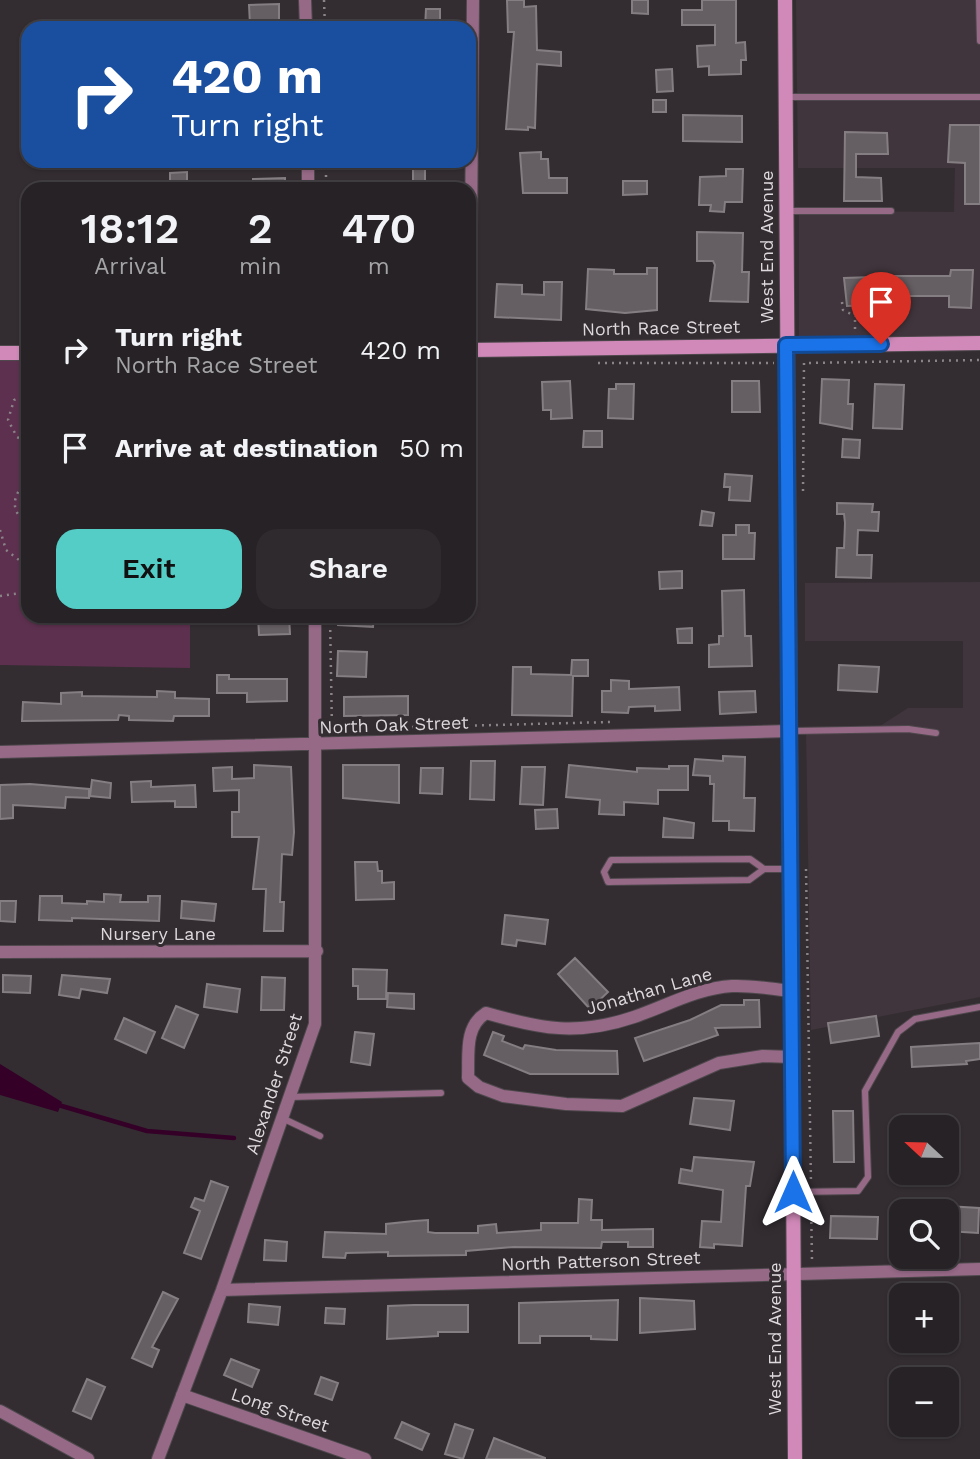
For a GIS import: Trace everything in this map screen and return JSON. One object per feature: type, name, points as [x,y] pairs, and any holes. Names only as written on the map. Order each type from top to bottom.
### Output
[{"type":"main road","name":"West End Avenue","points":[[785,0],[795,1459]]},
{"type":"main road","name":"North Race Street","points":[[476,350],[980,343]]},
{"type":"main road","points":[[0,353],[21,353]]},
{"type":"street","points":[[305,0],[306,21]]},
{"type":"street","points":[[473,0],[473,21]]},
{"type":"street","name":"Alexander Street","points":[[158,1459],[222,1290],[315,1024],[315,623]]},
{"type":"street","name":"North Oak Street","points":[[0,752],[789,731]]},
{"type":"street","name":"Nursery Lane","points":[[0,952],[317,950]]},
{"type":"street","name":"Jonathan Lane","points":[[792,991],[732,986],[667,1002],[635,1017],[568,1030],[537,1028],[486,1013],[477,1019],[470,1031],[468,1078],[479,1087],[503,1096],[566,1104],[622,1106],[719,1063],[763,1056],[792,1057]]},
{"type":"street","name":"North Patterson Street","points":[[222,1290],[980,1269]]},
{"type":"street","name":"Long Street","points":[[182,1395],[365,1459]]},
{"type":"street","points":[[0,1412],[88,1459]]},
{"type":"lane","points":[[979,0],[980,41]]},
{"type":"lane","points":[[786,97],[980,97]]},
{"type":"lane","points":[[787,211],[891,211]]},
{"type":"lane","points":[[789,731],[908,729],[936,733]]},
{"type":"lane","points":[[764,869],[750,880],[607,882],[604,872],[611,860],[750,859],[764,869],[791,869]]},
{"type":"lane","points":[[793,1192],[859,1192],[868,1177],[865,1091],[898,1032],[915,1019],[980,1007]]},
{"type":"lane","points":[[290,1097],[441,1093]]},
{"type":"lane","points":[[282,1118],[320,1136]]},
{"type":"path","points":[[324,0],[325,21]]},
{"type":"path","points":[[842,302],[843,310],[855,316]]},
{"type":"path","points":[[855,307],[855,329]]},
{"type":"path","points":[[803,503],[804,363],[980,360]]},
{"type":"path","points":[[586,363],[777,363]]},
{"type":"path","points":[[21,396],[14,400],[8,420],[21,439]]},
{"type":"path","points":[[21,486],[15,497],[15,509],[21,518]]},
{"type":"path","points":[[0,530],[6,550],[21,562]]},
{"type":"path","points":[[0,596],[21,593]]},
{"type":"path","points":[[330,623],[332,731]]},
{"type":"path","points":[[371,728],[612,722]]},
{"type":"path","points":[[806,866],[812,1264]]},
{"type":"shaded area","points":[[796,0],[980,0],[980,337],[799,338],[799,211],[954,212],[955,168],[798,168]]},
{"type":"shaded area","points":[[0,352],[21,352],[21,623],[190,623],[190,668],[0,665]]},
{"type":"shaded area","points":[[980,582],[980,997],[811,1030],[806,728],[877,728],[908,708],[963,708],[963,641],[805,641],[805,583]]},
{"type":"shaded area","points":[[0,1064],[62,1102],[58,1112],[0,1095]]},
{"type":"building","points":[[507,0],[524,0],[524,7],[536,6],[537,50],[561,52],[561,66],[537,64],[535,128],[528,127],[528,130],[506,129],[514,32],[508,32]]},
{"type":"building","points":[[632,0],[648,0],[648,14],[632,13]]},
{"type":"building","points":[[702,0],[736,0],[736,43],[745,42],[746,60],[741,60],[741,74],[709,75],[709,66],[698,67],[697,46],[715,45],[715,25],[682,25],[682,10],[702,10]]},
{"type":"building","points":[[279,4],[279,21],[250,21],[249,5]]},
{"type":"building","points":[[426,9],[440,9],[440,21],[425,21]]},
{"type":"building","points":[[672,69],[673,91],[657,92],[656,70]]},
{"type":"building","points":[[653,100],[666,100],[666,112],[653,112]]},
{"type":"building","points":[[683,115],[742,116],[742,142],[683,141]]},
{"type":"building","points":[[950,125],[980,125],[980,204],[965,204],[965,163],[948,162]]},
{"type":"building","points":[[845,132],[887,133],[888,154],[856,154],[856,177],[881,178],[882,201],[844,201]]},
{"type":"building","points":[[541,152],[541,159],[548,159],[549,178],[567,178],[567,193],[523,193],[520,153]]},
{"type":"building","points":[[413,168],[425,168],[425,182],[413,182]]},
{"type":"building","points":[[726,169],[743,169],[742,202],[725,202],[724,212],[710,211],[711,205],[699,205],[700,177],[726,176]]},
{"type":"building","points":[[187,172],[187,182],[170,182],[170,173]]},
{"type":"building","points":[[285,178],[285,182],[253,182],[253,179]]},
{"type":"building","points":[[623,181],[647,181],[647,194],[623,195]]},
{"type":"building","points":[[697,232],[743,233],[742,272],[749,272],[748,302],[710,301],[715,265],[713,261],[697,261]]},
{"type":"building","points":[[647,268],[657,268],[657,310],[625,313],[586,309],[588,269],[614,270],[614,274],[647,274]]},
{"type":"building","points":[[951,270],[973,270],[971,308],[949,307],[949,296],[883,296],[883,305],[847,306],[844,278],[872,277],[871,282],[894,283],[894,276],[950,276]]},
{"type":"building","points":[[544,282],[562,282],[561,320],[495,317],[497,284],[522,285],[522,294],[544,295]]},
{"type":"building","points":[[822,379],[849,380],[848,404],[853,404],[852,429],[820,423]]},
{"type":"building","points":[[570,381],[572,418],[551,419],[551,410],[543,410],[542,382]]},
{"type":"building","points":[[732,381],[759,381],[760,412],[732,412]]},
{"type":"building","points":[[616,384],[634,384],[633,419],[608,418],[609,389],[616,389]]},
{"type":"building","points":[[875,384],[904,385],[902,429],[873,428]]},
{"type":"building","points":[[584,431],[602,431],[602,447],[583,447]]},
{"type":"building","points":[[843,439],[860,440],[859,458],[842,457]]},
{"type":"building","points":[[725,474],[752,476],[750,501],[729,500],[730,487],[724,487]]},
{"type":"building","points":[[837,503],[873,504],[872,512],[879,512],[878,531],[858,530],[857,555],[872,555],[871,578],[836,577],[837,548],[844,548],[845,523],[844,514],[837,514]]},
{"type":"building","points":[[702,511],[714,513],[712,526],[700,525]]},
{"type":"building","points":[[736,525],[749,525],[749,533],[755,533],[754,559],[723,559],[723,535],[736,535]]},
{"type":"building","points":[[682,571],[682,588],[660,589],[659,572]]},
{"type":"building","points":[[744,590],[745,636],[751,636],[752,666],[709,667],[709,645],[719,644],[719,636],[723,636],[722,591]]},
{"type":"building","points":[[258,623],[289,623],[290,634],[259,635]]},
{"type":"building","points":[[338,623],[373,623],[373,627]]},
{"type":"building","points":[[692,628],[692,643],[678,643],[677,629]]},
{"type":"building","points":[[338,651],[367,652],[366,677],[337,676]]},
{"type":"building","points":[[572,660],[588,660],[588,676],[573,676],[572,716],[512,715],[513,667],[531,667],[531,674],[571,675]]},
{"type":"building","points":[[839,665],[879,667],[877,692],[838,690]]},
{"type":"building","points":[[217,675],[229,675],[229,679],[287,679],[287,701],[247,702],[247,693],[217,693]]},
{"type":"building","points":[[611,680],[629,681],[629,689],[679,687],[680,710],[655,711],[655,706],[629,707],[628,713],[602,712],[602,691],[611,691]]},
{"type":"building","points":[[157,691],[175,692],[175,698],[209,699],[209,716],[174,716],[173,721],[129,720],[129,716],[119,715],[118,720],[22,721],[23,702],[61,704],[61,693],[82,692],[82,696],[157,697]]},
{"type":"building","points":[[755,691],[756,712],[720,714],[719,692]]},
{"type":"building","points":[[408,696],[408,715],[344,716],[344,697]]},
{"type":"building","points":[[723,756],[745,757],[744,798],[755,798],[754,831],[729,830],[729,821],[713,821],[714,784],[710,784],[710,776],[693,775],[695,759],[723,761]]},
{"type":"building","points":[[471,761],[495,761],[494,800],[470,799]]},
{"type":"building","points":[[254,765],[291,767],[294,832],[292,855],[282,854],[280,902],[284,902],[283,931],[264,931],[266,889],[253,889],[259,837],[232,837],[232,812],[239,812],[239,790],[214,791],[213,768],[232,767],[232,779],[254,778]]},
{"type":"building","points":[[343,765],[399,765],[399,803],[343,798]]},
{"type":"building","points":[[569,765],[637,772],[637,768],[669,769],[669,766],[688,766],[688,790],[658,790],[658,804],[624,802],[624,815],[599,814],[600,800],[566,797]]},
{"type":"building","points":[[522,767],[545,767],[543,805],[520,804]]},
{"type":"building","points":[[421,768],[443,768],[442,794],[420,793]]},
{"type":"building","points":[[92,780],[111,783],[110,798],[90,796]]},
{"type":"building","points":[[151,781],[151,787],[195,785],[196,807],[175,807],[175,801],[132,802],[131,782]]},
{"type":"building","points":[[30,784],[89,789],[89,798],[66,797],[65,808],[13,805],[13,818],[0,819],[0,785]]},
{"type":"building","points":[[557,809],[558,828],[536,829],[535,810]]},
{"type":"building","points":[[664,818],[694,823],[693,838],[663,837]]},
{"type":"building","points":[[355,862],[377,862],[378,871],[382,871],[382,883],[394,882],[394,899],[356,900]]},
{"type":"building","points":[[104,894],[121,895],[120,902],[148,902],[148,896],[160,896],[159,921],[72,918],[72,921],[39,920],[40,896],[62,896],[62,903],[87,904],[87,901],[104,902]]},
{"type":"building","points":[[0,901],[16,901],[15,922],[0,921]]},
{"type":"building","points":[[182,901],[216,904],[214,921],[181,918]]},
{"type":"building","points":[[505,915],[548,920],[545,944],[517,940],[516,946],[502,944]]},
{"type":"building","points":[[575,958],[608,992],[590,1009],[558,974]]},
{"type":"building","points":[[353,969],[387,970],[386,999],[358,999],[358,986],[353,986]]},
{"type":"building","points":[[3,975],[31,976],[30,993],[3,992]]},
{"type":"building","points":[[62,975],[110,979],[107,993],[81,989],[79,998],[59,995]]},
{"type":"building","points":[[262,977],[285,978],[284,1010],[261,1010]]},
{"type":"building","points":[[207,984],[240,989],[237,1012],[204,1007]]},
{"type":"building","points":[[388,993],[414,994],[414,1009],[387,1007]]},
{"type":"building","points":[[744,1000],[759,1000],[760,1027],[715,1028],[718,1035],[644,1061],[635,1038],[690,1020],[721,1005],[744,1005]]},
{"type":"building","points":[[176,1006],[198,1015],[184,1048],[162,1038]]},
{"type":"building","points":[[876,1016],[879,1036],[831,1043],[828,1023]]},
{"type":"building","points":[[124,1018],[155,1032],[146,1053],[115,1039]]},
{"type":"building","points":[[355,1032],[374,1034],[370,1065],[351,1062]]},
{"type":"building","points":[[493,1032],[504,1036],[502,1041],[523,1049],[525,1045],[556,1050],[617,1051],[618,1074],[530,1074],[484,1055]]},
{"type":"building","points":[[980,1043],[980,1059],[966,1061],[967,1064],[912,1067],[911,1047]]},
{"type":"building","points":[[694,1098],[734,1101],[730,1130],[690,1124]]},
{"type":"building","points":[[833,1111],[853,1111],[854,1162],[834,1162]]},
{"type":"building","points":[[694,1157],[754,1162],[750,1186],[746,1186],[742,1246],[714,1244],[714,1248],[700,1247],[702,1221],[721,1222],[723,1190],[679,1183],[681,1169],[692,1171]]},
{"type":"building","points":[[211,1181],[228,1187],[201,1259],[184,1253],[200,1211],[191,1207],[195,1198],[204,1201]]},
{"type":"building","points":[[579,1199],[592,1200],[591,1220],[602,1220],[602,1230],[653,1229],[653,1247],[628,1247],[628,1242],[602,1242],[601,1248],[513,1247],[466,1251],[466,1255],[388,1256],[388,1252],[346,1253],[345,1258],[323,1257],[325,1232],[386,1234],[386,1224],[428,1220],[428,1232],[435,1233],[478,1233],[478,1226],[496,1224],[497,1233],[541,1230],[541,1223],[578,1223]]},
{"type":"building","points":[[959,1207],[979,1208],[978,1233],[959,1232]]},
{"type":"building","points":[[831,1216],[878,1217],[877,1239],[830,1238]]},
{"type":"building","points":[[265,1240],[287,1242],[286,1261],[264,1260]]},
{"type":"building","points":[[163,1292],[178,1299],[152,1347],[159,1350],[152,1367],[132,1358]]},
{"type":"building","points":[[640,1298],[694,1301],[695,1329],[640,1333]]},
{"type":"building","points":[[618,1300],[617,1340],[591,1339],[591,1336],[540,1336],[540,1343],[519,1343],[519,1303]]},
{"type":"building","points":[[249,1304],[280,1307],[278,1325],[248,1322]]},
{"type":"building","points":[[468,1305],[468,1332],[438,1332],[438,1336],[387,1339],[388,1306]]},
{"type":"building","points":[[326,1308],[345,1309],[344,1324],[325,1323]]},
{"type":"building","points":[[231,1359],[259,1370],[252,1387],[224,1375]]},
{"type":"building","points":[[321,1377],[338,1383],[332,1400],[315,1394]]},
{"type":"building","points":[[87,1379],[105,1387],[91,1419],[73,1411]]},
{"type":"building","points":[[402,1422],[429,1434],[422,1450],[395,1438]]},
{"type":"building","points":[[455,1424],[473,1430],[463,1459],[445,1454]]},
{"type":"building","points":[[494,1438],[545,1458],[545,1459],[486,1459]]},
{"type":"waterway","points":[[55,1104],[147,1131],[234,1138]]},
{"type":"route","points":[[793,1192],[786,345],[881,344]]}]
